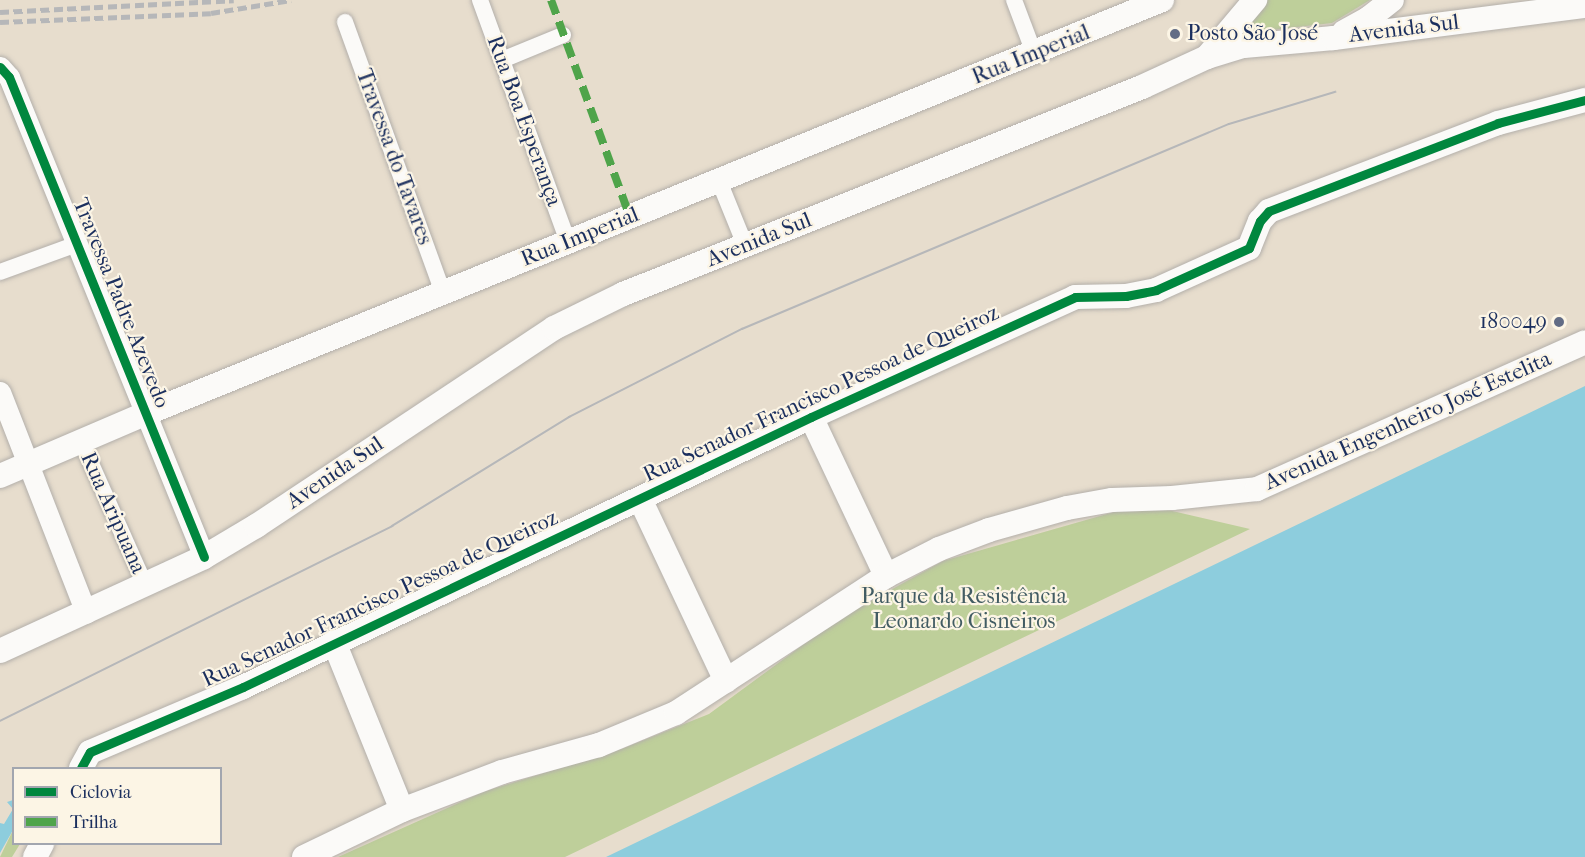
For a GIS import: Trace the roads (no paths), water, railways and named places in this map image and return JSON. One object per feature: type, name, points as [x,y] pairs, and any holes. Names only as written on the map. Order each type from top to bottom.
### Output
[{"type":"main road","name":"Rua Imperial","points":[[0,476],[145,414],[1162,0]]},
{"type":"main road","points":[[1207,57],[1255,0]]},
{"type":"main road","points":[[1334,38],[1369,18],[1392,0]]},
{"type":"main road","name":"Avenida Sul","points":[[0,651],[204,557],[256,526],[554,328],[623,294],[1142,87],[1207,57],[1244,46],[1334,38],[1585,6]]},
{"type":"main road","name":"Rua Senador Francisco Pessoa de Queiroz","points":[[82,767],[90,752],[243,687],[811,417],[1075,297],[1126,296],[1156,290],[1249,248],[1260,221],[1269,211],[1498,123],[1585,100]]},
{"type":"main road","name":"Avenida Engenheiro José Estelita","points":[[304,857],[402,810],[502,772],[599,745],[676,713],[886,576],[939,549],[989,530],[1067,508],[1112,500],[1172,498],[1257,489],[1585,342]]},
{"type":"main road","points":[[811,417],[886,576]]},
{"type":"main road","points":[[640,499],[726,681]]},
{"type":"main road","points":[[334,642],[402,810]]},
{"type":"street","name":"Rua Boa Esperança","points":[[480,0],[568,242]]},
{"type":"street","points":[[1014,0],[1034,53]]},
{"type":"street","name":"Travessa do Tavares","points":[[345,22],[442,293]]},
{"type":"street","points":[[502,60],[563,35]]},
{"type":"street","name":"Travessa Padre Azevedo","points":[[0,67],[9,77],[204,557]]},
{"type":"street","points":[[719,181],[745,245]]},
{"type":"street","points":[[0,272],[77,244]]},
{"type":"street","points":[[0,392],[86,613]]},
{"type":"street","name":"Rua Aripuana","points":[[81,441],[145,585]]},
{"type":"water","points":[[1585,386],[1585,857],[606,857],[1226,559]]},
{"type":"water","points":[[12,811],[12,832],[0,853],[0,823],[4,824]]},
{"type":"tram line","points":[[0,721],[392,526],[569,417],[742,329],[1229,124],[1335,92]]},
{"type":"railway","points":[[0,12],[234,0]]},
{"type":"railway","points":[[0,22],[211,13],[291,0]]},
{"type":"place","name":"Posto São José","points":[[1175,34]]},
{"type":"place","name":"180049","points":[[1559,322]]},
{"type":"park label","name":"Parque da Resistência Leonardo Cisneiros","points":[[964,608]]}]
